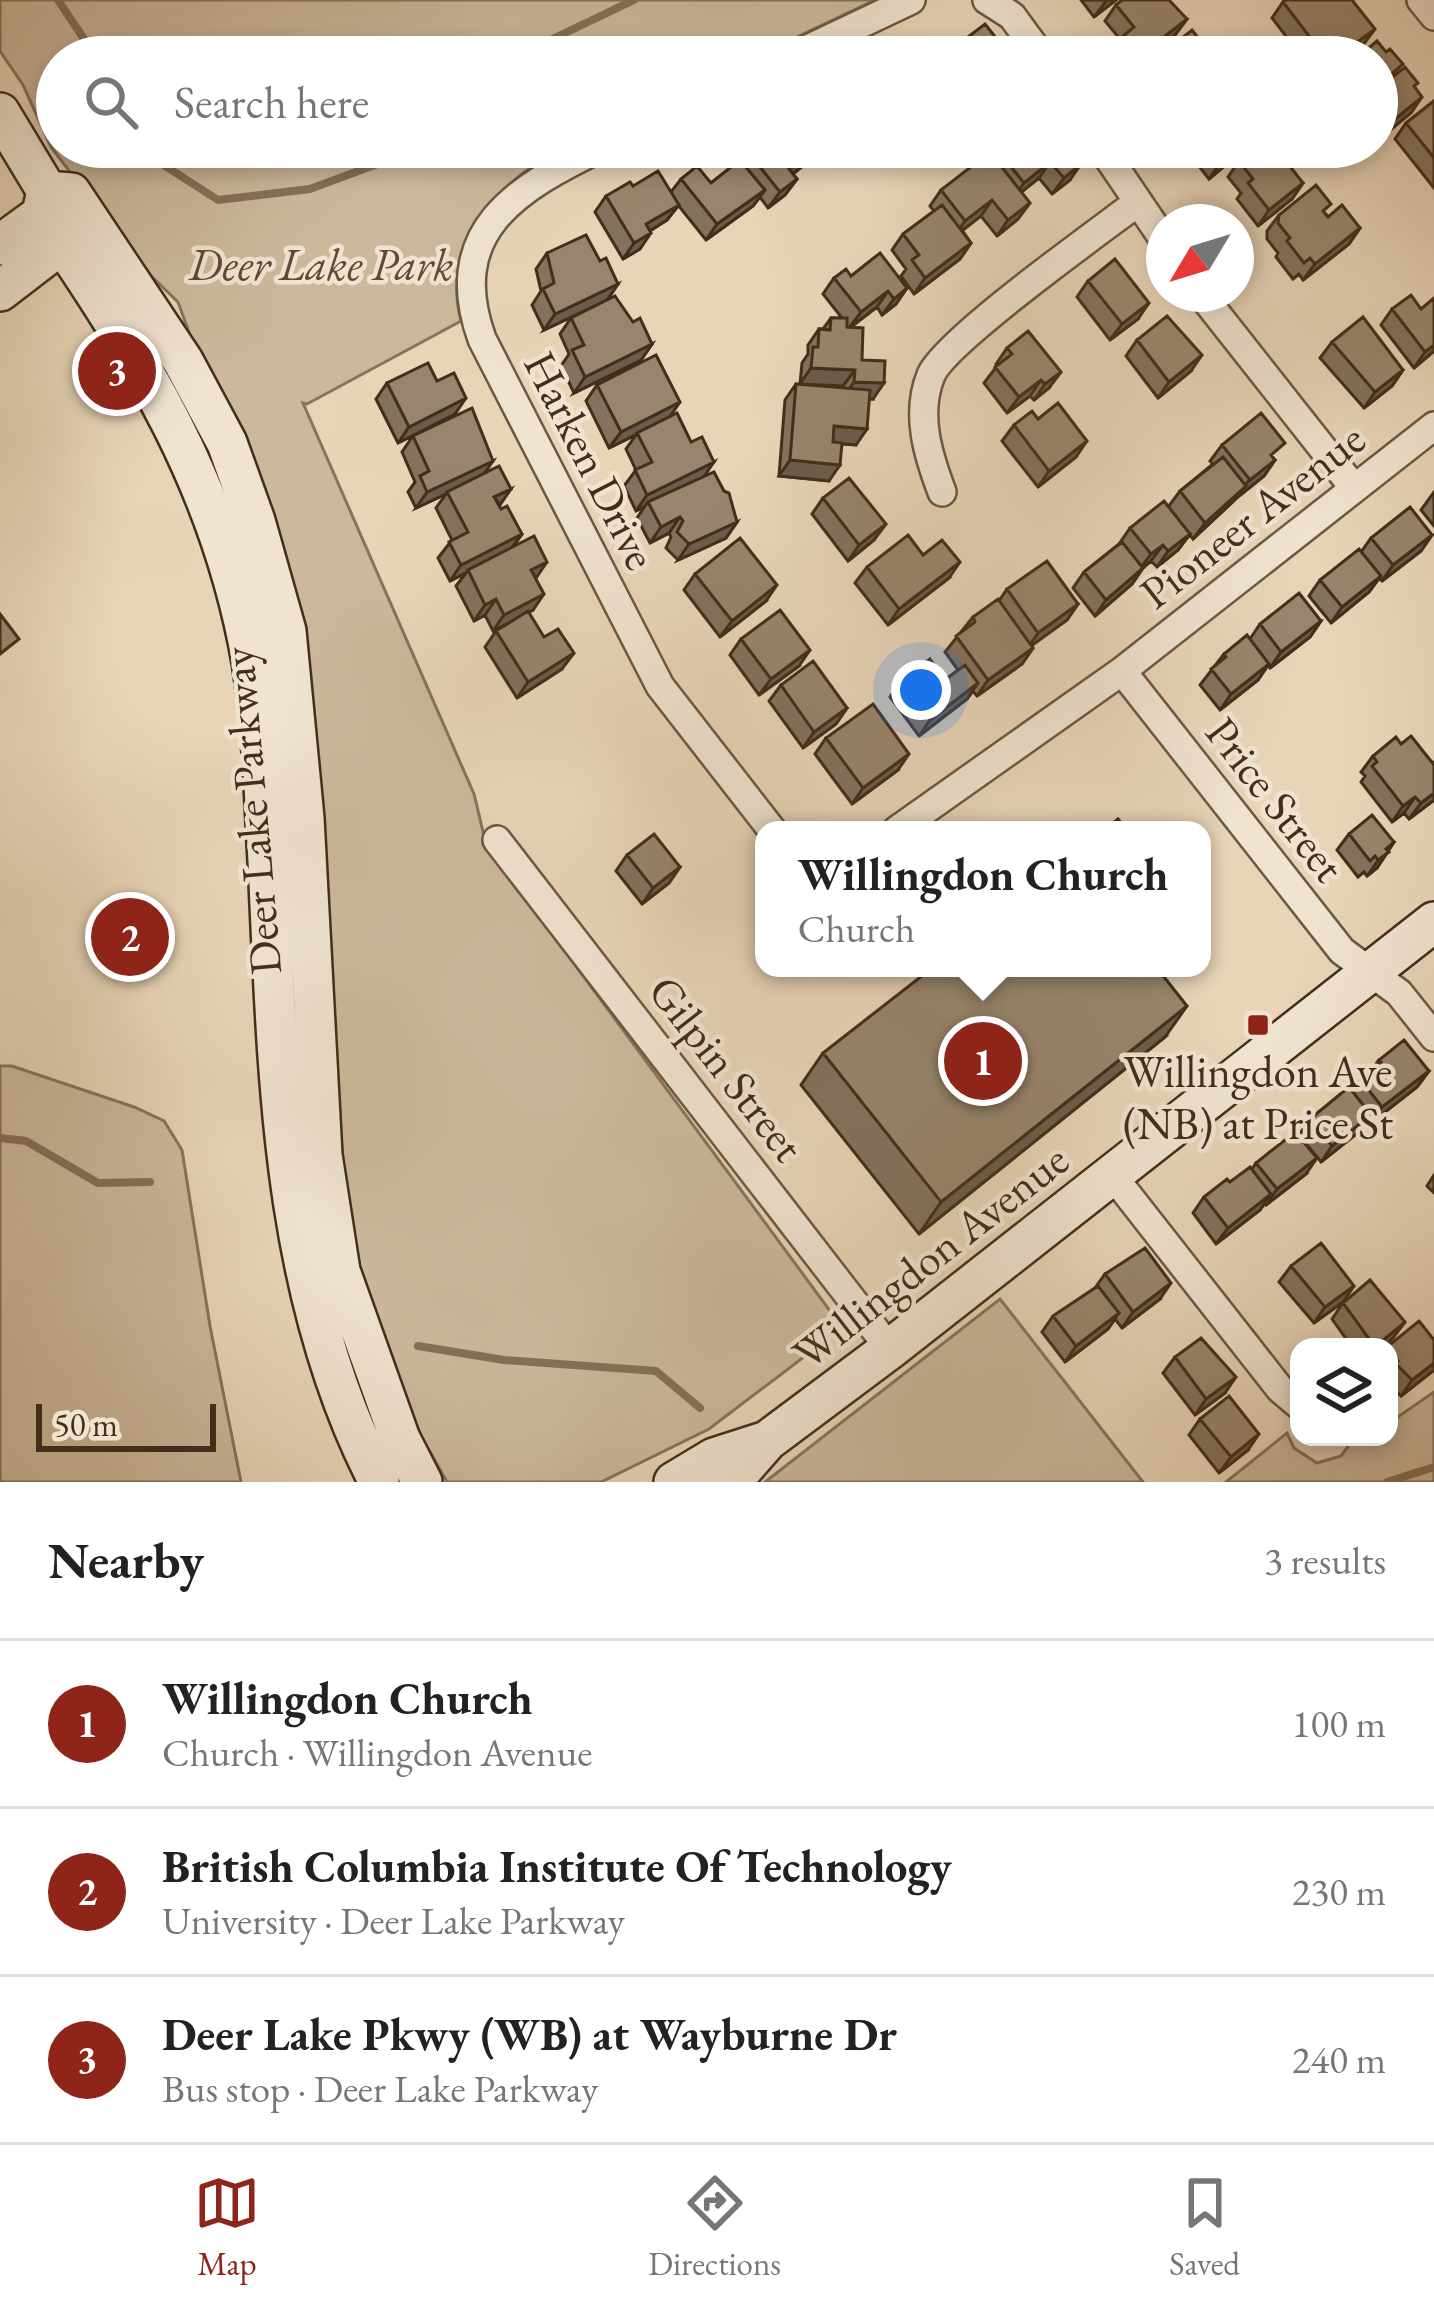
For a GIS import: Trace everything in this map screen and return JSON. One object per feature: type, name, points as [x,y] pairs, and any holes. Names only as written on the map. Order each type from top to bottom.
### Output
[{"type":"main road","name":"Deer Lake Parkway","points":[[0,113],[63,212],[166,408],[220,536],[239,602],[262,747],[276,1030],[294,1218],[338,1386],[379,1482]]},
{"type":"main road","name":"Deer Lake Parkway","points":[[63,212],[183,361],[227,443],[255,521],[286,631],[304,818],[322,1155],[340,1271],[400,1439],[422,1482]]},
{"type":"main road","points":[[0,245],[63,212]]},
{"type":"main road","points":[[0,291],[63,212]]},
{"type":"main road","name":"Willingdon Avenue","points":[[731,1482],[767,1441],[1434,922]]},
{"type":"main road","name":"Willingdon Avenue","points":[[674,1482],[714,1459],[767,1441]]},
{"type":"street","points":[[835,36],[911,0]]},
{"type":"street","points":[[987,0],[1012,16],[1027,36]]},
{"type":"street","points":[[1421,0],[1434,16]]},
{"type":"street","name":"Harken Drive","points":[[557,168],[508,201],[489,226],[477,254],[471,305],[482,339],[644,658],[677,712],[765,821]]},
{"type":"street","points":[[1115,168],[1146,214]]},
{"type":"street","points":[[942,492],[926,448],[925,398],[933,368],[950,349],[1138,202]]},
{"type":"street","points":[[1215,312],[1354,488]]},
{"type":"street","name":"Pioneer Avenue","points":[[1122,671],[1434,426]]},
{"type":"street","points":[[910,821],[1122,671]]},
{"type":"street","name":"Price Street","points":[[1122,671],[1342,951],[1399,993],[1434,1037]]},
{"type":"street","name":"Gilpin Street","points":[[497,840],[890,1349]]},
{"type":"street","points":[[1113,1176],[1290,1398]]},
{"type":"green space","points":[[0,0],[875,0],[799,36],[36,36],[36,114],[0,51]]},
{"type":"green space","name":"Deer Lake Park","points":[[67,168],[531,168],[498,195],[468,240],[459,265],[461,321],[303,403],[474,794],[486,844],[836,1319],[817,1347],[709,1429],[601,1482],[447,1482],[421,1436],[351,1262],[301,639],[178,302],[143,268]]},
{"type":"green space","points":[[0,1066],[134,1107],[164,1121],[182,1150],[241,1482],[0,1482]]},
{"type":"green space","points":[[1000,1299],[1143,1482],[765,1482]]},
{"type":"green space","points":[[1434,1392],[1434,1482],[1226,1482],[1287,1433],[1290,1446],[1317,1463],[1341,1456],[1348,1446],[1398,1446],[1398,1417]]},
{"type":"building","points":[[1122,0],[1169,0],[1187,19],[1165,36],[1123,36],[1134,27],[1116,5]]},
{"type":"building","points":[[1352,0],[1375,29],[1366,36],[1309,36],[1283,2]]},
{"type":"building","points":[[985,24],[994,36],[969,36]]},
{"type":"building","points":[[1405,67],[1418,83],[1414,86],[1422,97],[1398,117],[1398,73]]},
{"type":"building","points":[[1434,101],[1434,158],[1406,123]]},
{"type":"building","points":[[699,168],[711,183],[730,168],[747,168],[765,190],[717,224],[681,179]]},
{"type":"building","points":[[761,168],[790,168],[797,179],[780,192]]},
{"type":"building","points":[[969,168],[1003,168],[1030,203],[1008,220],[992,200],[965,221],[941,190]]},
{"type":"building","points":[[1012,168],[1043,168],[1024,183]]},
{"type":"building","points":[[1055,168],[1076,168],[1064,178]]},
{"type":"building","points":[[1244,168],[1291,168],[1303,183],[1269,210],[1248,183],[1253,179]]},
{"type":"building","points":[[658,171],[679,205],[646,224],[651,233],[634,243],[606,196]]},
{"type":"building","points":[[1316,185],[1331,204],[1323,211],[1328,217],[1342,205],[1360,228],[1315,264],[1310,258],[1304,263],[1278,223],[1279,215]]},
{"type":"building","points":[[942,205],[971,243],[925,278],[912,260],[919,255],[903,234]]},
{"type":"building","points":[[586,235],[600,261],[606,258],[618,284],[555,314],[543,289],[554,283],[547,253]]},
{"type":"building","points":[[880,253],[907,288],[894,299],[888,291],[861,312],[834,278],[846,269],[851,276]]},
{"type":"building","points":[[1115,259],[1146,305],[1122,324],[1088,281]]},
{"type":"building","points":[[1411,295],[1421,309],[1434,298],[1434,345],[1425,352],[1392,309]]},
{"type":"building","points":[[615,296],[633,322],[640,318],[652,344],[585,377],[572,350],[584,345],[571,318]]},
{"type":"building","points":[[1167,316],[1202,355],[1169,382],[1137,340]]},
{"type":"building","points":[[1363,317],[1403,370],[1375,392],[1332,342]]},
{"type":"building","points":[[831,318],[847,318],[847,327],[863,328],[862,360],[885,361],[884,383],[854,382],[855,370],[811,368],[819,329],[830,330]]},
{"type":"building","points":[[1028,331],[1061,372],[1019,397],[995,367],[1012,354],[1007,348]]},
{"type":"building","points":[[656,355],[680,402],[621,432],[597,385]]},
{"type":"building","points":[[428,363],[437,381],[454,373],[466,398],[409,427],[387,383]]},
{"type":"building","points":[[796,384],[870,390],[867,429],[834,426],[833,442],[842,443],[840,465],[790,460]]},
{"type":"building","points":[[1058,403],[1087,441],[1049,471],[1014,425],[1032,411],[1038,419]]},
{"type":"building","points":[[472,408],[493,461],[427,492],[420,476],[429,471],[413,436]]},
{"type":"building","points":[[677,413],[691,442],[702,437],[714,462],[647,495],[635,470],[652,462],[637,433]]},
{"type":"building","points":[[1261,413],[1285,443],[1271,455],[1275,460],[1250,480],[1222,445]]},
{"type":"building","points":[[1223,457],[1246,486],[1205,523],[1180,491]]},
{"type":"building","points":[[499,466],[511,489],[494,497],[501,509],[507,506],[522,534],[461,565],[449,542],[468,532],[447,492]]},
{"type":"building","points":[[714,472],[729,493],[737,522],[689,544],[677,532],[683,521],[680,517],[661,527],[648,502]]},
{"type":"building","points":[[849,478],[886,524],[859,545],[823,498]]},
{"type":"building","points":[[1164,501],[1190,534],[1168,551],[1163,545],[1151,554],[1130,528]]},
{"type":"building","points":[[1410,507],[1432,535],[1393,565],[1371,538]]},
{"type":"building","points":[[908,535],[923,555],[942,540],[960,562],[899,609],[867,567]]},
{"type":"building","points":[[534,536],[547,562],[531,570],[544,594],[504,615],[496,599],[485,605],[468,570]]},
{"type":"building","points":[[740,538],[777,585],[732,621],[695,574]]},
{"type":"building","points":[[1122,542],[1143,568],[1106,600],[1084,572]]},
{"type":"building","points":[[1359,549],[1381,576],[1342,607],[1320,580]]},
{"type":"building","points":[[1047,561],[1078,604],[1038,633],[1007,589]]},
{"type":"building","points":[[1299,593],[1321,621],[1281,652],[1260,624]]},
{"type":"building","points":[[998,599],[1033,648],[988,680],[956,636]]},
{"type":"building","points":[[780,610],[810,650],[771,679],[741,639]]},
{"type":"building","points":[[528,611],[544,637],[558,629],[574,653],[528,682],[496,631]]},
{"type":"building","points":[[0,614],[19,639],[0,654]]},
{"type":"building","points":[[1247,635],[1269,664],[1231,694],[1211,669]]},
{"type":"building","points":[[930,659],[945,680],[965,665],[978,683],[930,720],[901,681]]},
{"type":"building","points":[[813,661],[847,708],[814,732],[781,685]]},
{"type":"building","points":[[873,704],[909,754],[863,788],[826,738]]},
{"type":"building","points":[[1411,736],[1434,765],[1434,793],[1421,803],[1415,797],[1403,806],[1372,766],[1377,762],[1373,756],[1396,737],[1401,744]]},
{"type":"building","points":[[1372,815],[1394,842],[1386,849],[1389,852],[1370,861],[1349,834]]},
{"type":"building","points":[[654,834],[680,867],[653,888],[627,855]]},
{"type":"building","points":[[920,977],[1164,977],[1187,1006],[941,1202],[823,1053]]},
{"type":"building","points":[[1404,1040],[1429,1071],[1382,1107],[1360,1079]]},
{"type":"building","points":[[1349,1087],[1371,1115],[1332,1146],[1310,1119]]},
{"type":"building","points":[[1295,1132],[1317,1158],[1277,1189],[1256,1163]]},
{"type":"building","points":[[1250,1167],[1271,1194],[1228,1228],[1204,1197]]},
{"type":"building","points":[[1321,1243],[1354,1286],[1325,1307],[1291,1266]]},
{"type":"building","points":[[1145,1248],[1171,1283],[1133,1312],[1105,1274]]},
{"type":"building","points":[[1370,1280],[1405,1322],[1386,1338],[1368,1338],[1343,1303]]},
{"type":"building","points":[[1098,1286],[1119,1313],[1076,1346],[1053,1316]]},
{"type":"building","points":[[1419,1321],[1434,1340],[1434,1363],[1412,1380],[1398,1366],[1398,1338]]},
{"type":"building","points":[[1201,1338],[1236,1377],[1206,1399],[1175,1357]]},
{"type":"building","points":[[1229,1396],[1259,1434],[1231,1457],[1200,1419]]},
{"type":"waterway","points":[[58,0],[82,36]]},
{"type":"waterway","points":[[559,36],[634,0]]},
{"type":"waterway","points":[[168,168],[218,200],[310,189],[366,168]]},
{"type":"waterway","points":[[0,1138],[26,1141],[98,1183],[150,1182]]},
{"type":"waterway","points":[[418,1346],[504,1360],[656,1371],[700,1408]]},
{"type":"waterway","points":[[1387,1482],[1434,1467]]},
{"type":"place","name":"Deer Lake Pkwy (WB) at Wayburne Dr","points":[[117,371]]},
{"type":"place","name":"British Columbia Institute Of Technology","points":[[130,937]]},
{"type":"place","name":"Willingdon Ave (NB) at Price St","points":[[1258,1025]]},
{"type":"place","name":"Willingdon Church","points":[[983,1061]]}]
